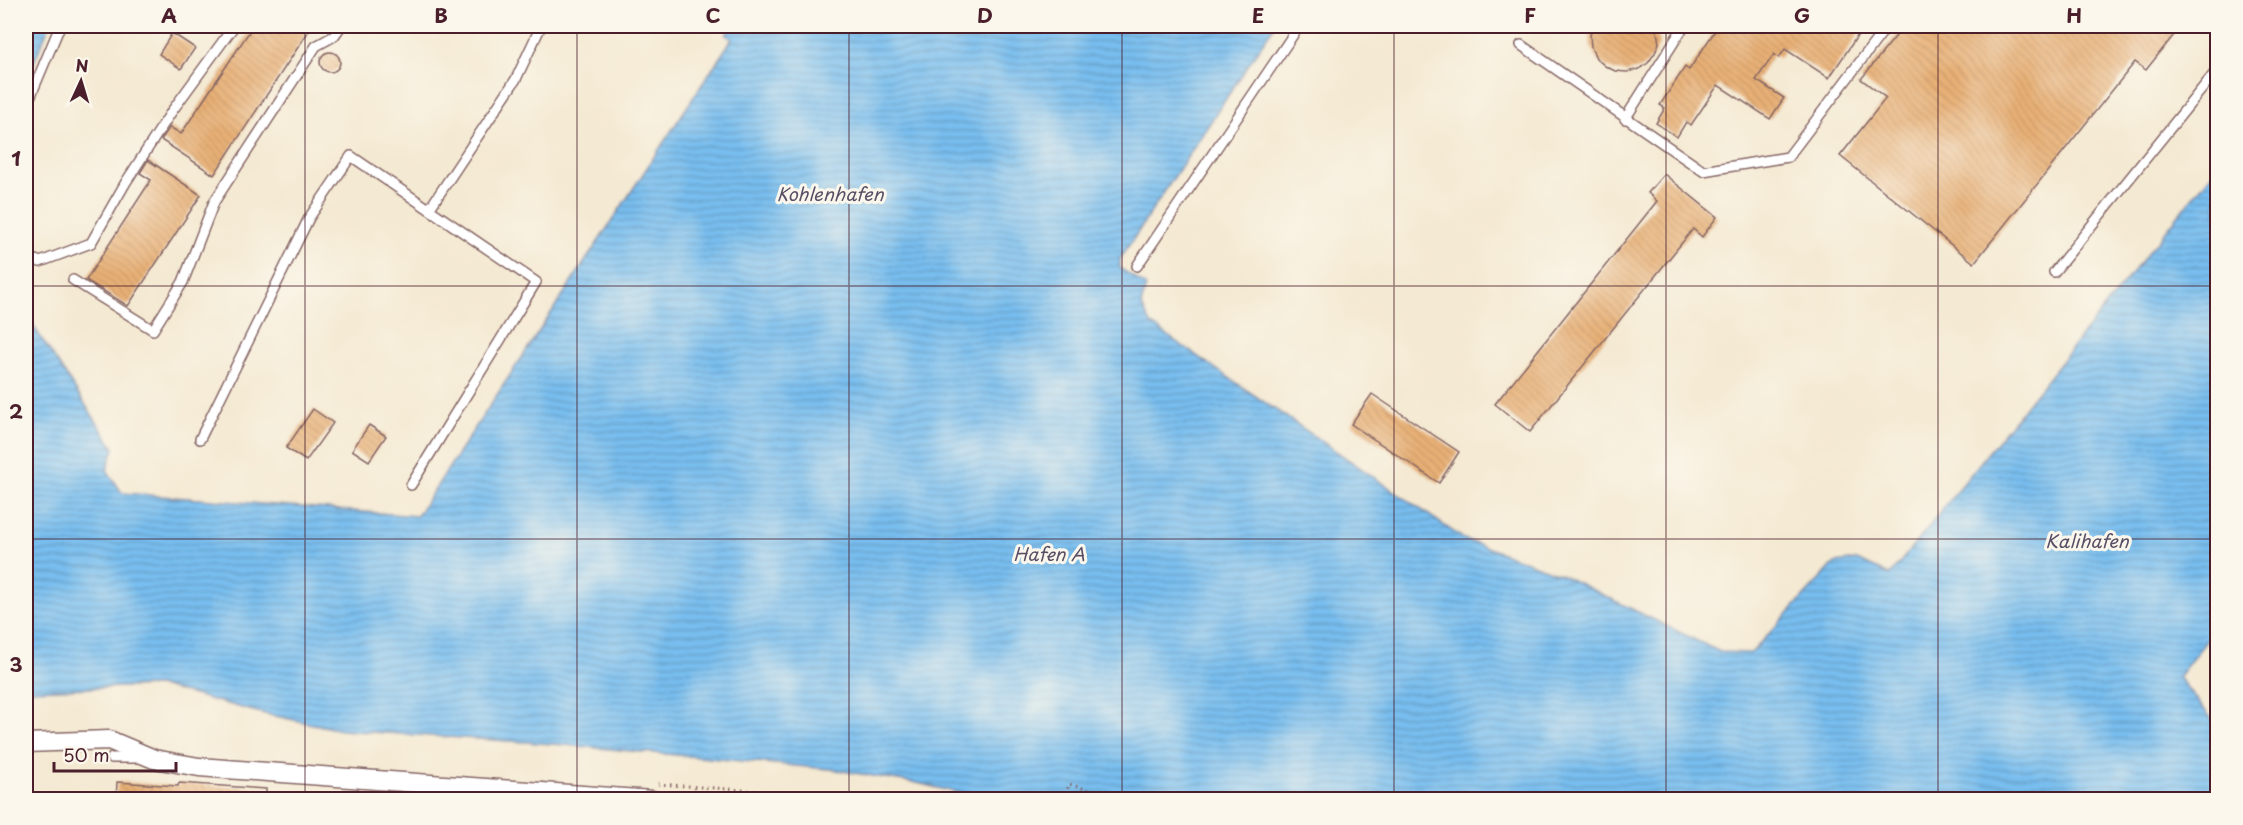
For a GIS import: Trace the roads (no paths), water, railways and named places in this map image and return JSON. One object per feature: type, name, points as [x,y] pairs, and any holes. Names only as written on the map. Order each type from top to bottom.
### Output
[{"type":"street","points":[[26,743],[109,740],[154,759],[199,767],[652,800]]},
{"type":"lane","points":[[26,107],[60,26]]},
{"type":"lane","points":[[26,256],[40,262],[91,243],[165,121],[234,26]]},
{"type":"lane","points":[[74,280],[153,330],[183,282],[214,202],[316,46],[334,36],[341,26]]},
{"type":"lane","points":[[430,208],[516,79],[541,26]]},
{"type":"lane","points":[[1137,266],[1299,26]]},
{"type":"lane","points":[[1625,119],[1684,26]]},
{"type":"lane","points":[[1521,45],[1703,171],[1788,157],[1887,26]]},
{"type":"lane","points":[[2054,272],[2217,69]]},
{"type":"lane","points":[[200,439],[309,218],[351,156],[536,282],[411,485]]},
{"type":"lane","points":[[112,758],[154,759]]},
{"type":"water","points":[[26,26],[49,26],[26,82]]},
{"type":"water","name":"Hafen A","points":[[732,26],[1274,26],[1120,259],[1120,268],[1146,286],[1141,305],[1152,325],[1464,539],[1562,575],[1720,652],[1751,653],[1835,563],[1857,560],[1890,575],[2217,167],[2217,627],[2178,677],[2217,725],[2217,799],[984,799],[917,783],[830,769],[554,744],[341,730],[261,713],[160,686],[26,690],[26,315],[114,448],[107,470],[122,493],[417,516],[732,39],[726,35]]},
{"type":"water label","name":"Kohlenhafen","points":[[830,193]]},
{"type":"water label","name":"Kalihafen","points":[[2087,540]]}]
